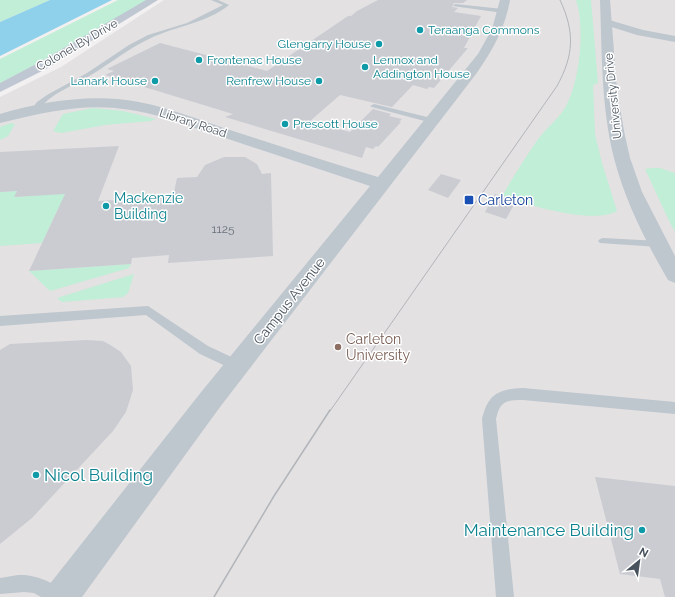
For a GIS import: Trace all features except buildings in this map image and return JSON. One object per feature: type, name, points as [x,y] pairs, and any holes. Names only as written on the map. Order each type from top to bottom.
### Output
[{"type":"main road","name":"Colonel By Drive","points":[[0,88],[42,66],[153,0]]},
{"type":"street","name":"University Drive","points":[[605,0],[612,107],[620,149],[634,194],[675,275]]},
{"type":"street","name":"Campus Avenue","points":[[61,597],[238,366],[484,54],[499,27],[504,6]]},
{"type":"street","points":[[607,27],[675,39]]},
{"type":"street","name":"Library Road","points":[[0,119],[36,109],[67,104],[119,104],[139,107],[189,121],[381,184]]},
{"type":"lane","points":[[36,109],[39,103],[48,96],[89,74],[131,46],[150,36],[189,24],[227,5],[213,0]]},
{"type":"lane","points":[[454,5],[504,6]]},
{"type":"lane","points":[[374,106],[432,121]]},
{"type":"lane","points":[[603,241],[659,244]]},
{"type":"lane","points":[[0,321],[148,310],[204,350],[238,366]]},
{"type":"lane","points":[[504,597],[489,419],[490,411],[499,397],[508,394],[523,394],[675,408]]},
{"type":"lane","points":[[0,586],[22,582],[37,584],[57,597]]},
{"type":"shaded area","name":"Carleton University","points":[[164,0],[675,0],[675,597],[0,597],[0,97],[61,67]]},
{"type":"green space","points":[[0,0],[50,0],[0,22]]},
{"type":"green space","points":[[118,0],[147,0],[41,62],[0,83],[0,59]]},
{"type":"green space","points":[[576,0],[591,0],[598,83],[593,85],[595,134],[602,163],[617,211],[606,215],[576,215],[527,204],[502,196],[536,142],[565,108],[572,92],[576,79],[581,37],[579,11]]},
{"type":"green space","points":[[93,108],[123,111],[156,119],[151,121],[105,125],[61,133],[53,131],[63,114]]},
{"type":"green space","points":[[11,123],[15,124],[8,136],[0,140],[0,127]]},
{"type":"green space","points":[[660,168],[675,173],[675,231],[645,169]]},
{"type":"green space","points":[[17,191],[15,197],[71,193],[58,209],[42,243],[0,246],[0,192]]},
{"type":"green space","points":[[131,264],[129,268],[50,291],[29,271]]},
{"type":"green space","points":[[134,274],[128,293],[123,297],[62,302],[57,298]]},
{"type":"water","points":[[50,0],[112,0],[0,56],[0,22]]},
{"type":"tram line","points":[[330,411],[557,86],[567,64],[570,43],[568,23],[560,0]]},
{"type":"tram line","points":[[214,597],[274,496],[330,410]]},
{"type":"place","name":"Teraanga Commons","points":[[420,30]]},
{"type":"place","name":"Glengarry House","points":[[379,44]]},
{"type":"place","name":"Frontenac House","points":[[199,60]]},
{"type":"place","name":"Lennox and Addington House","points":[[365,67]]},
{"type":"place","name":"Lanark House","points":[[155,81]]},
{"type":"place","name":"Renfrew House","points":[[319,81]]},
{"type":"place","name":"Prescott House","points":[[285,124]]},
{"type":"place","name":"Carleton","points":[[469,200]]},
{"type":"place","name":"Mackenzie Building","points":[[106,206]]},
{"type":"place","name":"Carleton University","points":[[338,347]]},
{"type":"place","name":"Nicol Building","points":[[36,475]]},
{"type":"place","name":"Maintenance Building","points":[[642,530]]}]
